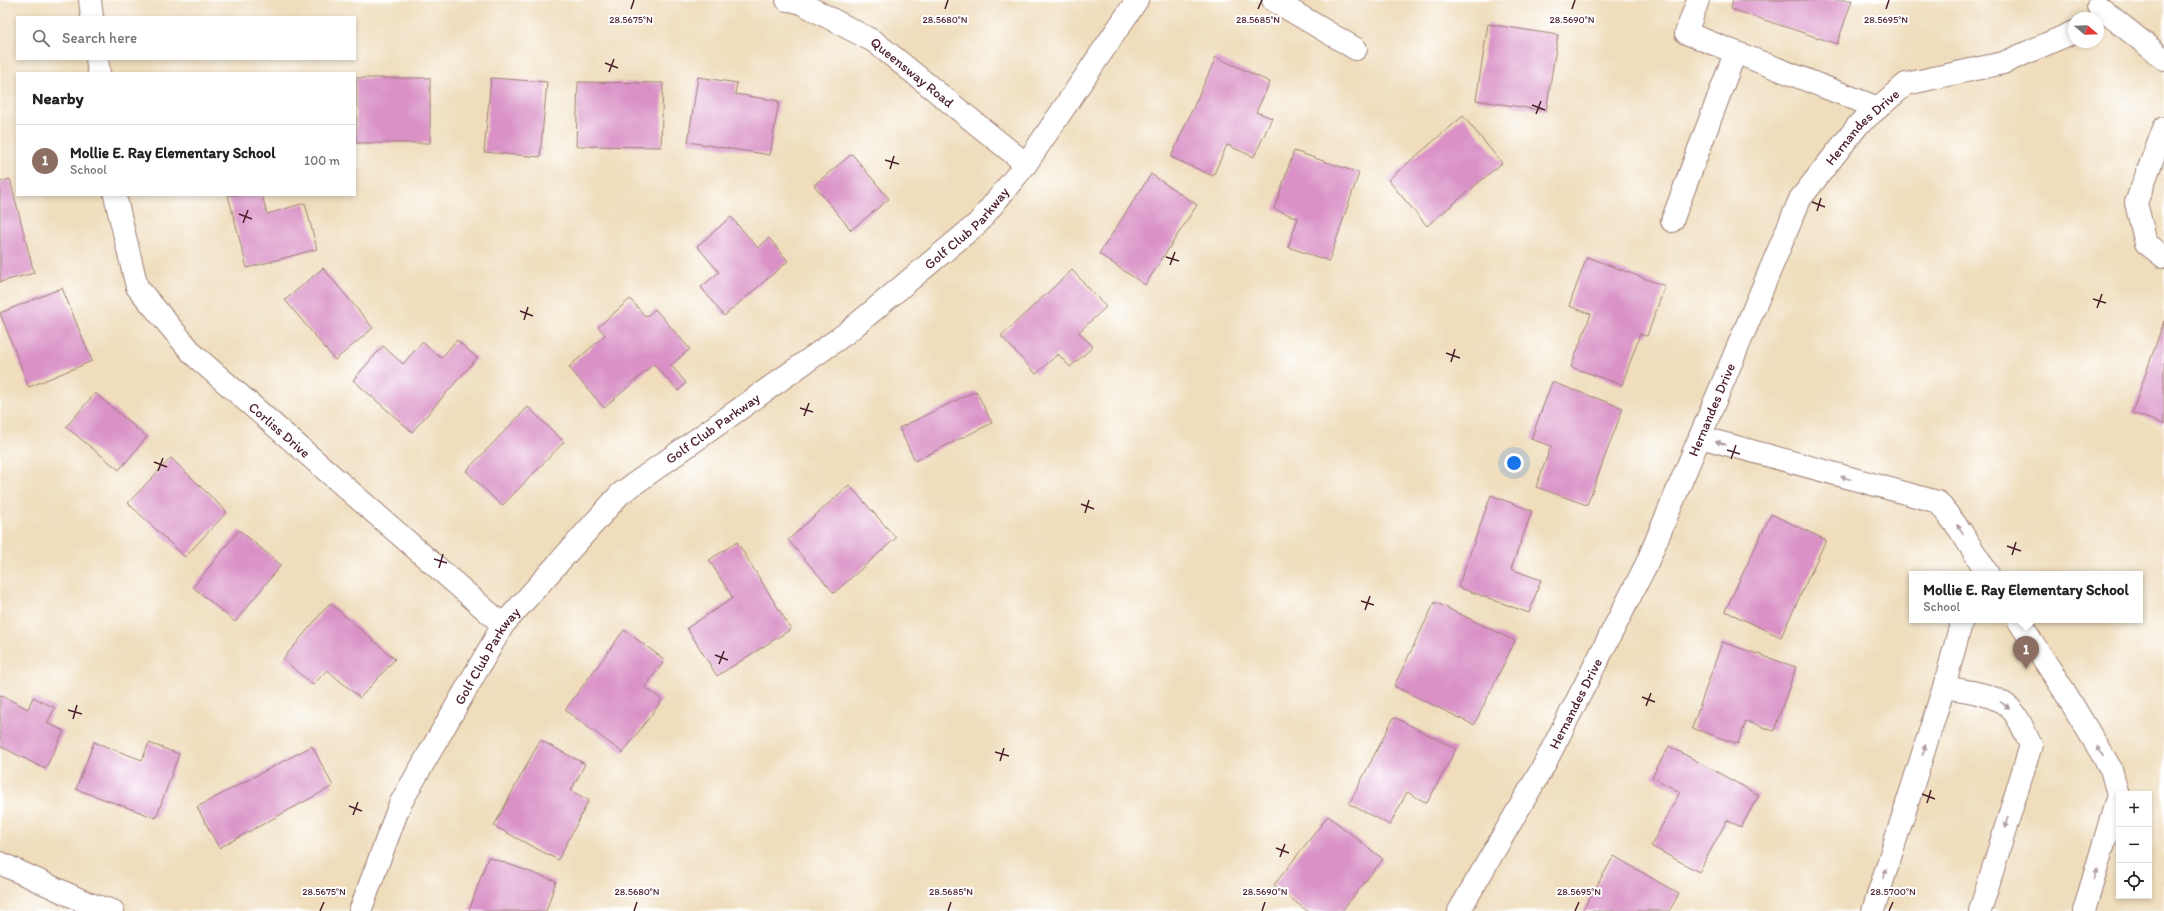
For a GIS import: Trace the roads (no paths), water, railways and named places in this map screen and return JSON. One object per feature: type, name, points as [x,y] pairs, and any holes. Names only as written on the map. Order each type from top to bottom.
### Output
[{"type":"street","points":[[90,0],[92,16]]},
{"type":"street","name":"Queensway Road","points":[[787,0],[798,2],[875,42],[1026,164]]},
{"type":"street","name":"Golf Club Parkway","points":[[360,911],[400,804],[503,625],[620,494],[845,334],[978,223],[1026,164],[1137,0]]},
{"type":"street","points":[[1273,0],[1356,49]]},
{"type":"street","points":[[1698,0],[1686,33],[1878,108]]},
{"type":"street","points":[[2097,8],[2164,59]]},
{"type":"street","name":"Hernandes Drive","points":[[1459,911],[1543,767],[1639,579],[1800,199],[1859,124],[1906,84],[2003,63],[2068,35]]},
{"type":"street","points":[[1672,221],[1736,53]]},
{"type":"street","points":[[97,60],[99,72]]},
{"type":"street","points":[[2164,128],[2136,203],[2146,243],[2164,257]]},
{"type":"street","name":"Corliss Drive","points":[[115,196],[137,287],[194,355],[503,625]]},
{"type":"street","points":[[1700,437],[1938,502],[1960,530],[1980,569]]},
{"type":"street","points":[[1874,911],[1944,687],[1961,623]]},
{"type":"street","points":[[2020,623],[2063,689],[2111,769],[2118,796],[2084,911]]},
{"type":"street","points":[[1944,687],[1977,693],[2002,702],[2012,710],[2031,745],[1980,911]]},
{"type":"street","points":[[0,863],[87,903],[113,911]]},
{"type":"place","name":"Mollie E. Ray Elementary School","points":[[2026,669]]}]
